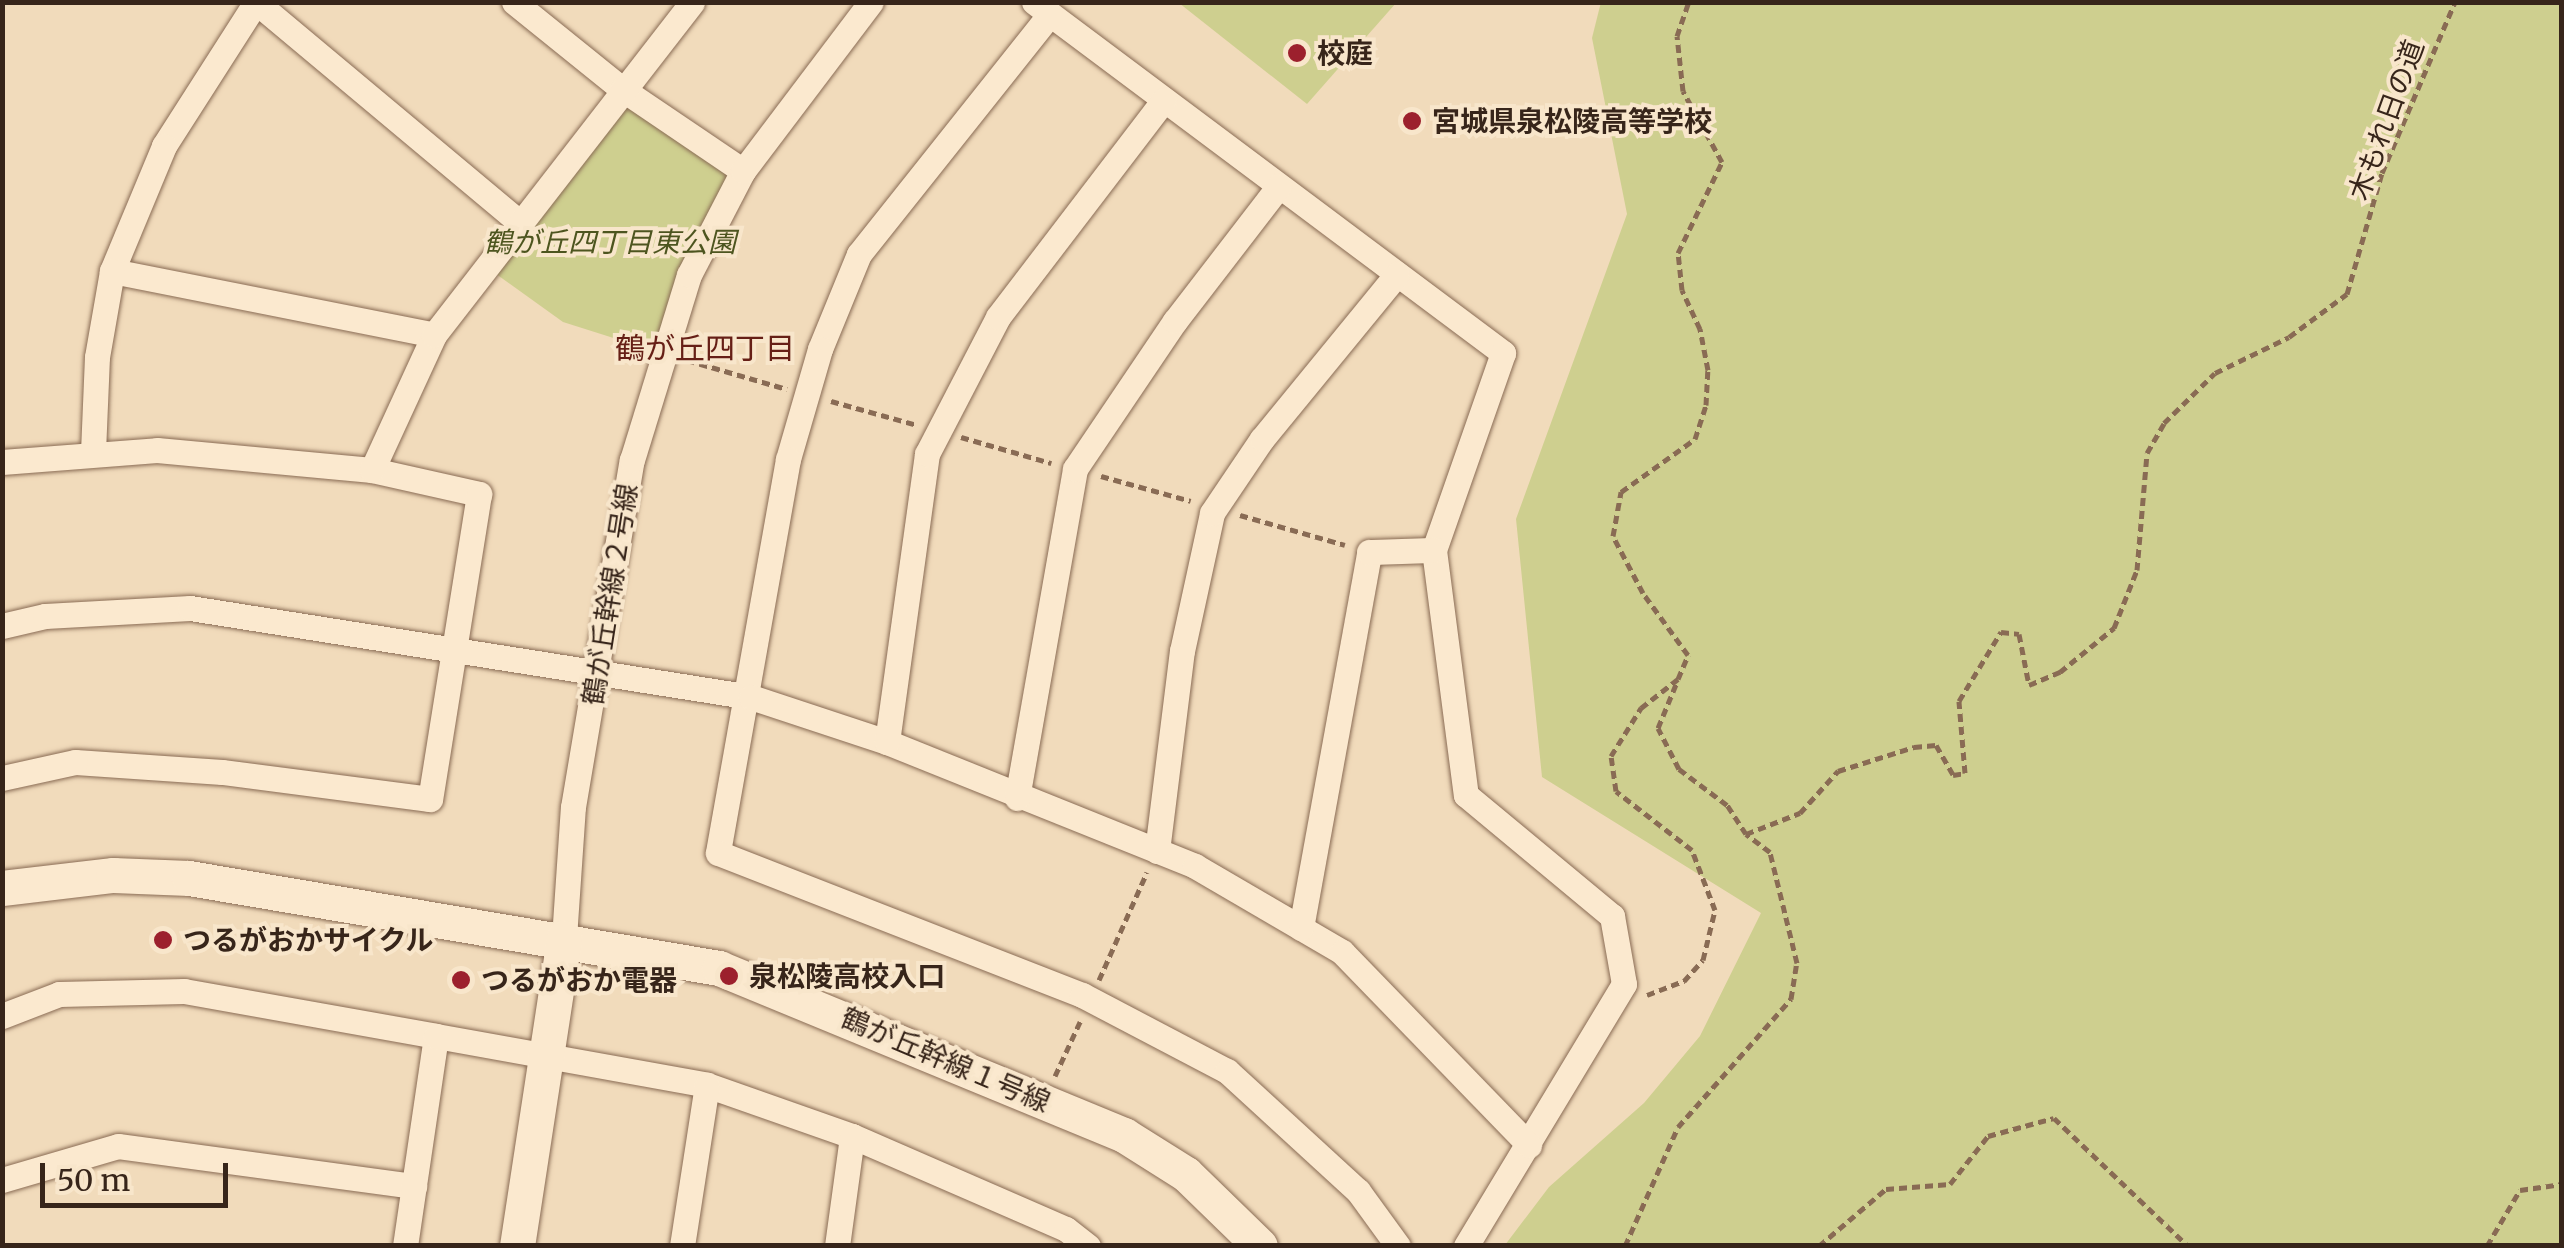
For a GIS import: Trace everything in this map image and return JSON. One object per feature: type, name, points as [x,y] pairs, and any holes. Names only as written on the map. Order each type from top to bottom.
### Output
[{"type":"street","points":[[93,452],[97,357],[112,271],[164,146],[256,2],[518,221]]},
{"type":"street","points":[[514,2],[622,89],[743,170]]},
{"type":"street","points":[[372,470],[434,335],[518,221],[692,2]]},
{"type":"street","name":"鶴が丘幹線２号線","points":[[517,1246],[564,938],[573,807],[632,460],[688,275],[743,170],[872,2]]},
{"type":"street","points":[[1398,1246],[1358,1191],[1228,1070],[1082,995],[718,853],[751,697],[788,459],[806,395],[859,254],[1042,8],[1504,353],[1434,550],[1466,795],[1612,916],[1624,984],[1466,1246]]},
{"type":"street","points":[[887,742],[927,454],[998,317],[1164,100]]},
{"type":"street","points":[[1017,798],[1075,470],[1174,321],[1280,186]]},
{"type":"street","points":[[112,271],[434,335]]},
{"type":"street","points":[[1157,851],[1182,651],[1216,508],[1262,439],[1397,274]]},
{"type":"street","points":[[2,462],[157,450],[372,470],[479,494],[430,799],[222,772],[74,762],[2,778]]},
{"type":"street","points":[[1301,928],[1369,552],[1434,550]]},
{"type":"street","points":[[2,626],[45,616],[190,608],[454,645],[751,697],[887,742],[1017,798],[1157,851],[1342,952],[1530,1145]]},
{"type":"street","name":"鶴が丘幹線１号線","points":[[2,888],[113,875],[189,878],[564,938],[719,968],[1124,1135],[1186,1174],[1260,1246]]},
{"type":"street","points":[[2,1016],[60,994],[184,992],[546,1053],[707,1085],[852,1136],[1066,1229],[1088,1246]]},
{"type":"street","points":[[405,1246],[436,1036]]},
{"type":"street","points":[[682,1246],[707,1085]]},
{"type":"street","points":[[837,1246],[852,1136]]},
{"type":"street","points":[[2,1180],[118,1146],[414,1186]]},
{"type":"path","points":[[1626,1246],[1678,1127],[1791,999],[1797,964],[1770,852],[1746,834],[1727,805],[1679,769],[1658,728],[1688,655],[1643,593],[1613,536],[1621,492],[1695,439],[1706,405],[1708,370],[1700,329],[1682,290],[1678,254],[1722,162],[1684,91],[1676,36],[1689,2]]},
{"type":"path","name":"木もれ日の道","points":[[1746,834],[1800,813],[1838,771],[1914,746],[1936,745],[1952,776],[1965,773],[1960,700],[2001,632],[2019,634],[2029,685],[2060,672],[2114,628],[2137,570],[2147,453],[2164,424],[2215,373],[2288,337],[2347,294],[2382,173],[2456,2]]},
{"type":"path","points":[[664,354],[1369,552]]},
{"type":"path","points":[[1615,998],[1684,981],[1710,944],[1715,910],[1700,864],[1676,834],[1616,791],[1610,756],[1640,708],[1678,679]]},
{"type":"path","points":[[1819,1246],[1886,1189],[1950,1184],[1988,1136],[2054,1118],[2188,1246]]},
{"type":"path","points":[[2487,1246],[2520,1190],[2562,1184]]},
{"type":"green space","points":[[1601,2],[2561,3],[2561,1245],[1505,1245],[1549,1187],[1644,1103],[1700,1036],[1761,913],[1542,777],[1516,519],[1627,214],[1592,38]]},
{"type":"green space","name":"校庭","points":[[1179,3],[1396,3],[1307,104]]},
{"type":"green space","name":"鶴が丘四丁目東公園","points":[[622,89],[743,171],[664,354],[563,322],[485,266]]},
{"type":"place","name":"校庭","points":[[1297,53]]},
{"type":"place","name":"宮城県泉松陵高等学校","points":[[1412,121]]},
{"type":"place","name":"つるがおかサイクル","points":[[163,940]]},
{"type":"place","name":"泉松陵高校入口","points":[[729,976]]},
{"type":"place","name":"つるがおか電器","points":[[461,980]]},
{"type":"district","name":"鶴が丘四丁目","points":[[705,348]]}]
